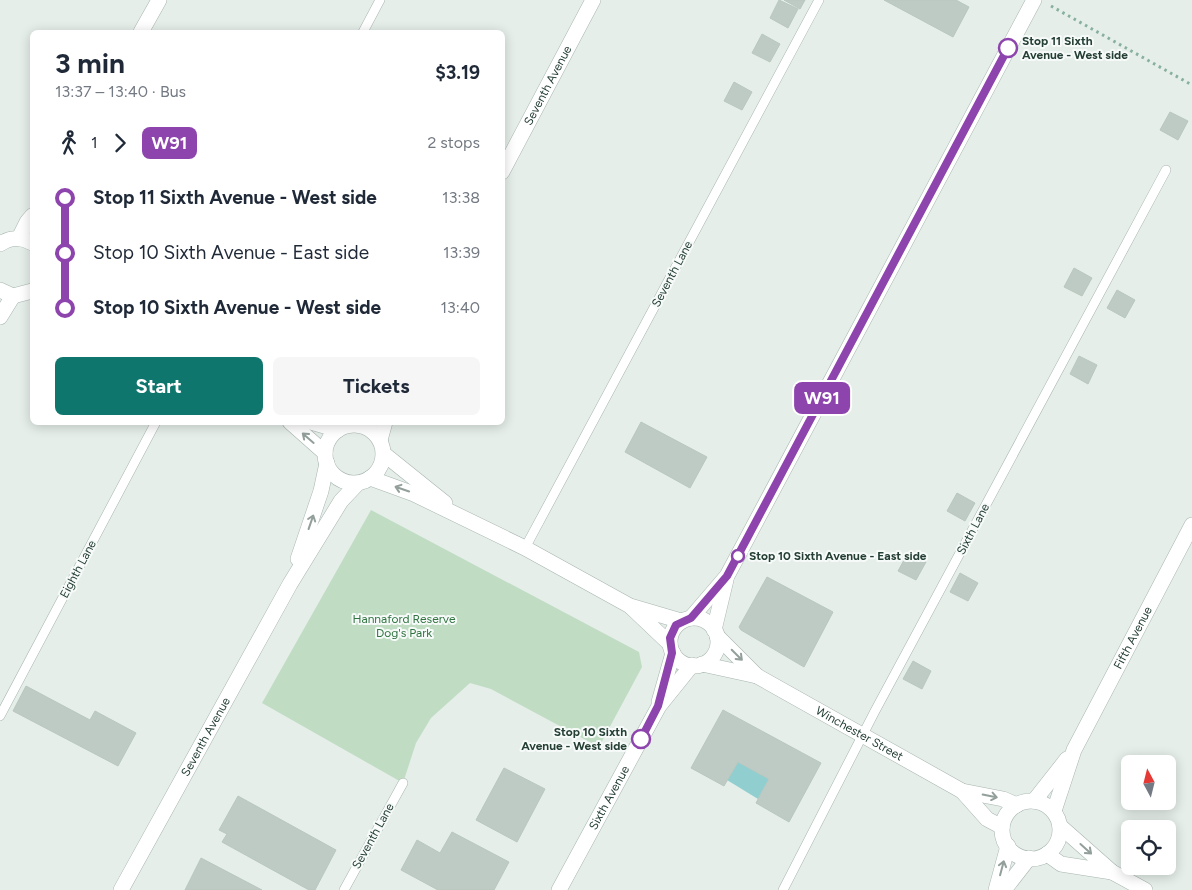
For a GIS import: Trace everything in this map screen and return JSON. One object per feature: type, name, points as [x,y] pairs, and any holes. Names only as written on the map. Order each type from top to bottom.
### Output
[{"type":"street","points":[[142,30],[159,0]]},
{"type":"street","name":"Seventh Avenue","points":[[505,166],[594,0]]},
{"type":"street","points":[[671,649],[672,631],[686,620],[727,576],[1041,2]]},
{"type":"street","points":[[0,243],[26,240],[27,222],[30,218]]},
{"type":"street","points":[[0,317],[21,293]]},
{"type":"street","points":[[293,425],[326,458],[331,472],[339,478],[348,482],[364,480],[414,494],[525,548],[630,606],[686,620],[700,618],[708,623],[716,633]]},
{"type":"street","points":[[364,480],[382,463],[385,425]]},
{"type":"street","points":[[326,458],[331,436],[348,426],[368,429],[382,447],[462,517]]},
{"type":"street","name":"Seventh Avenue","points":[[290,584],[321,491],[326,458]]},
{"type":"street","name":"Seventh Avenue","points":[[121,890],[290,584],[341,502],[364,480]]},
{"type":"street","name":"Fifth Avenue","points":[[1054,811],[1074,750],[1192,525]]},
{"type":"street","points":[[630,606],[671,649],[677,659],[697,664],[713,656],[716,649],[716,633],[727,576]]},
{"type":"street","name":"Winchester Street","points":[[716,633],[756,676]]},
{"type":"street","name":"Sixth Avenue","points":[[658,706],[671,649]]},
{"type":"street","name":"Winchester Street","points":[[697,664],[756,676],[962,791],[1003,799],[1017,804]]},
{"type":"street","name":"Sixth Avenue","points":[[560,890],[658,706],[697,664]]},
{"type":"street","name":"Fifth Avenue","points":[[1034,801],[1074,750]]},
{"type":"street","name":"Winchester Street","points":[[962,791],[987,820],[1002,827]]},
{"type":"street","points":[[1060,826],[1055,846],[1047,854],[1029,858],[1021,857],[1008,846],[1002,827],[1007,814],[1017,804],[1034,801],[1041,802],[1054,811],[1060,826],[1112,872],[1145,890]]},
{"type":"street","points":[[996,890],[1008,846]]},
{"type":"street","points":[[1047,854],[1062,864],[1112,872]]},
{"type":"street","points":[[1004,890],[1029,858]]},
{"type":"lane","points":[[364,30],[380,0]]},
{"type":"lane","name":"Seventh Lane","points":[[525,548],[819,0]]},
{"type":"lane","name":"Sixth Lane","points":[[783,890],[862,735],[1166,170]]},
{"type":"lane","name":"Eighth Lane","points":[[0,716],[154,425]]},
{"type":"lane","name":"Seventh Lane","points":[[344,890],[403,783]]},
{"type":"path","points":[[1041,2],[1192,85]]},
{"type":"green space","name":"Hannaford Reserve Dog's Park","points":[[371,510],[639,652],[642,667],[599,747],[491,689],[470,683],[431,718],[416,743],[403,783],[262,703]]},
{"type":"water","points":[[738,762],[769,779],[758,799],[727,780]]},
{"type":"building","points":[[779,0],[798,9],[788,28],[770,18]]},
{"type":"building","points":[[784,0],[805,0],[800,9]]},
{"type":"building","points":[[884,0],[956,0],[969,7],[953,37]]},
{"type":"building","points":[[762,34],[780,44],[770,62],[752,53]]},
{"type":"building","points":[[734,82],[752,92],[742,110],[724,101]]},
{"type":"building","points":[[1170,112],[1188,121],[1178,140],[1160,130]]},
{"type":"building","points":[[1074,268],[1092,278],[1082,296],[1064,287]]},
{"type":"building","points":[[1117,290],[1135,300],[1125,318],[1107,308]]},
{"type":"building","points":[[1079,356],[1097,365],[1088,384],[1070,374]]},
{"type":"building","points":[[641,422],[707,457],[690,488],[625,452]]},
{"type":"building","points":[[957,493],[975,503],[965,521],[947,511]]},
{"type":"building","points":[[908,553],[926,562],[916,580],[898,571]]},
{"type":"building","points":[[960,573],[978,583],[968,601],[950,592]]},
{"type":"building","points":[[767,577],[833,612],[804,667],[741,630],[739,627]]},
{"type":"building","points":[[913,661],[931,671],[922,689],[903,679]]},
{"type":"building","points":[[26,686],[90,720],[95,711],[136,733],[118,766],[13,711]]},
{"type":"building","points":[[723,710],[821,763],[789,822],[756,803],[769,779],[738,762],[724,786],[691,768]]},
{"type":"building","points":[[504,768],[545,789],[517,842],[476,820]]},
{"type":"building","points":[[238,796],[336,850],[315,890],[309,890],[222,842],[227,834],[219,830]]},
{"type":"building","points":[[452,832],[509,862],[494,890],[438,890],[401,870],[417,840],[440,853]]},
{"type":"building","points":[[201,858],[262,890],[185,890]]},
{"type":"bus line","name":"W91","points":[[641,739],[658,706],[672,653],[670,638],[672,631],[681,621],[691,618],[727,576],[1008,48]]},
{"type":"place","name":"Stop 11 Sixth Avenue - West side","points":[[1008,48]]},
{"type":"place","name":"Stop 10 Sixth Avenue - East side","points":[[738,556]]},
{"type":"place","name":"Stop 10 Sixth Avenue - West side","points":[[641,739]]}]
